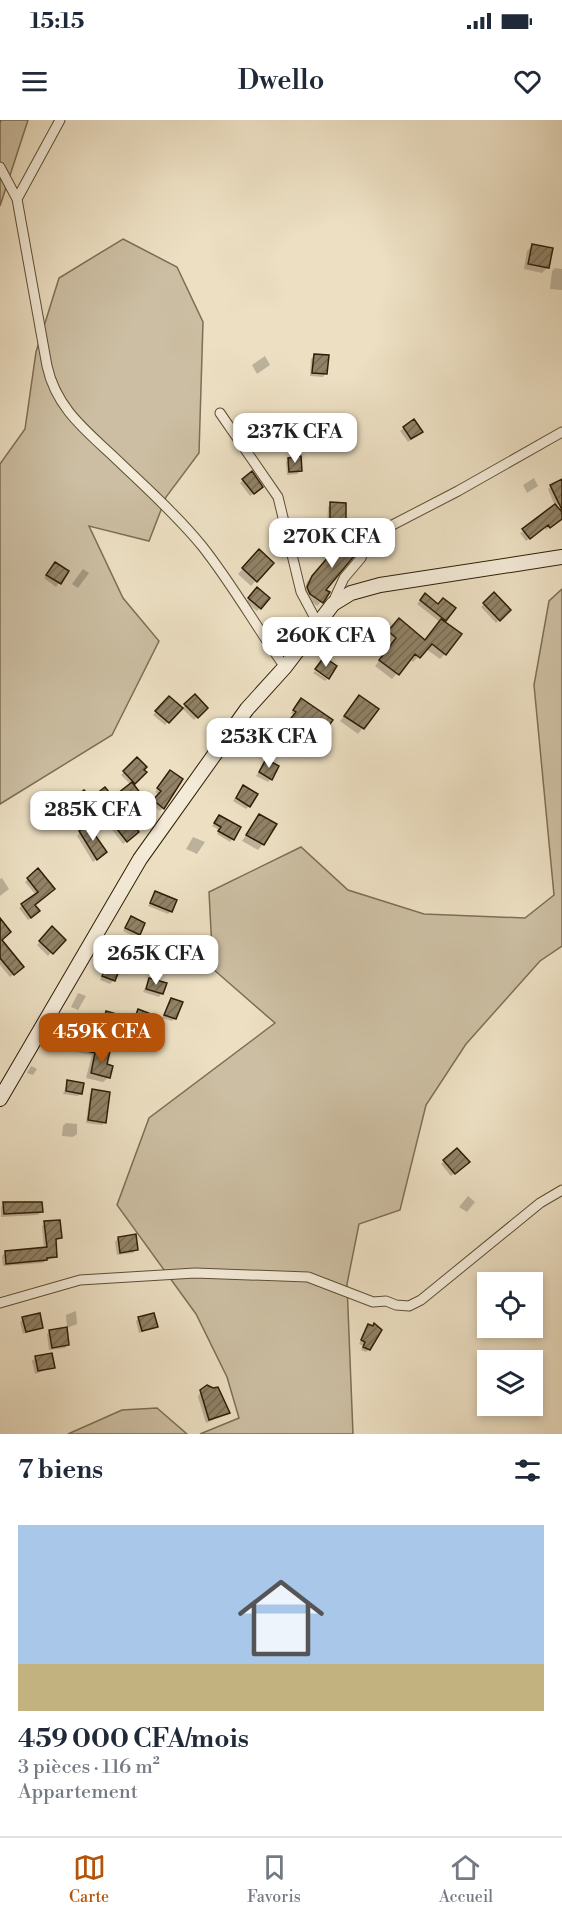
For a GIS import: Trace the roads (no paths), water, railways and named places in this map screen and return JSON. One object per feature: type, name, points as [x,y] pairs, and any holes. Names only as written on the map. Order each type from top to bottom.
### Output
[{"type":"street","points":[[17,199],[60,120]]},
{"type":"street","points":[[0,167],[17,199],[51,385],[61,404],[76,422],[198,541],[247,607],[285,667]]},
{"type":"street","points":[[219,414],[278,498],[301,592],[317,622]]},
{"type":"street","points":[[333,604],[344,578],[361,558],[367,540],[562,432]]},
{"type":"street","points":[[0,1099],[140,859],[247,709],[285,667],[317,622],[333,604],[351,593],[380,585],[562,557]]},
{"type":"street","points":[[0,1303],[80,1280],[195,1273],[308,1277],[373,1302],[386,1301],[408,1306],[421,1300],[540,1203],[562,1190]]}]
